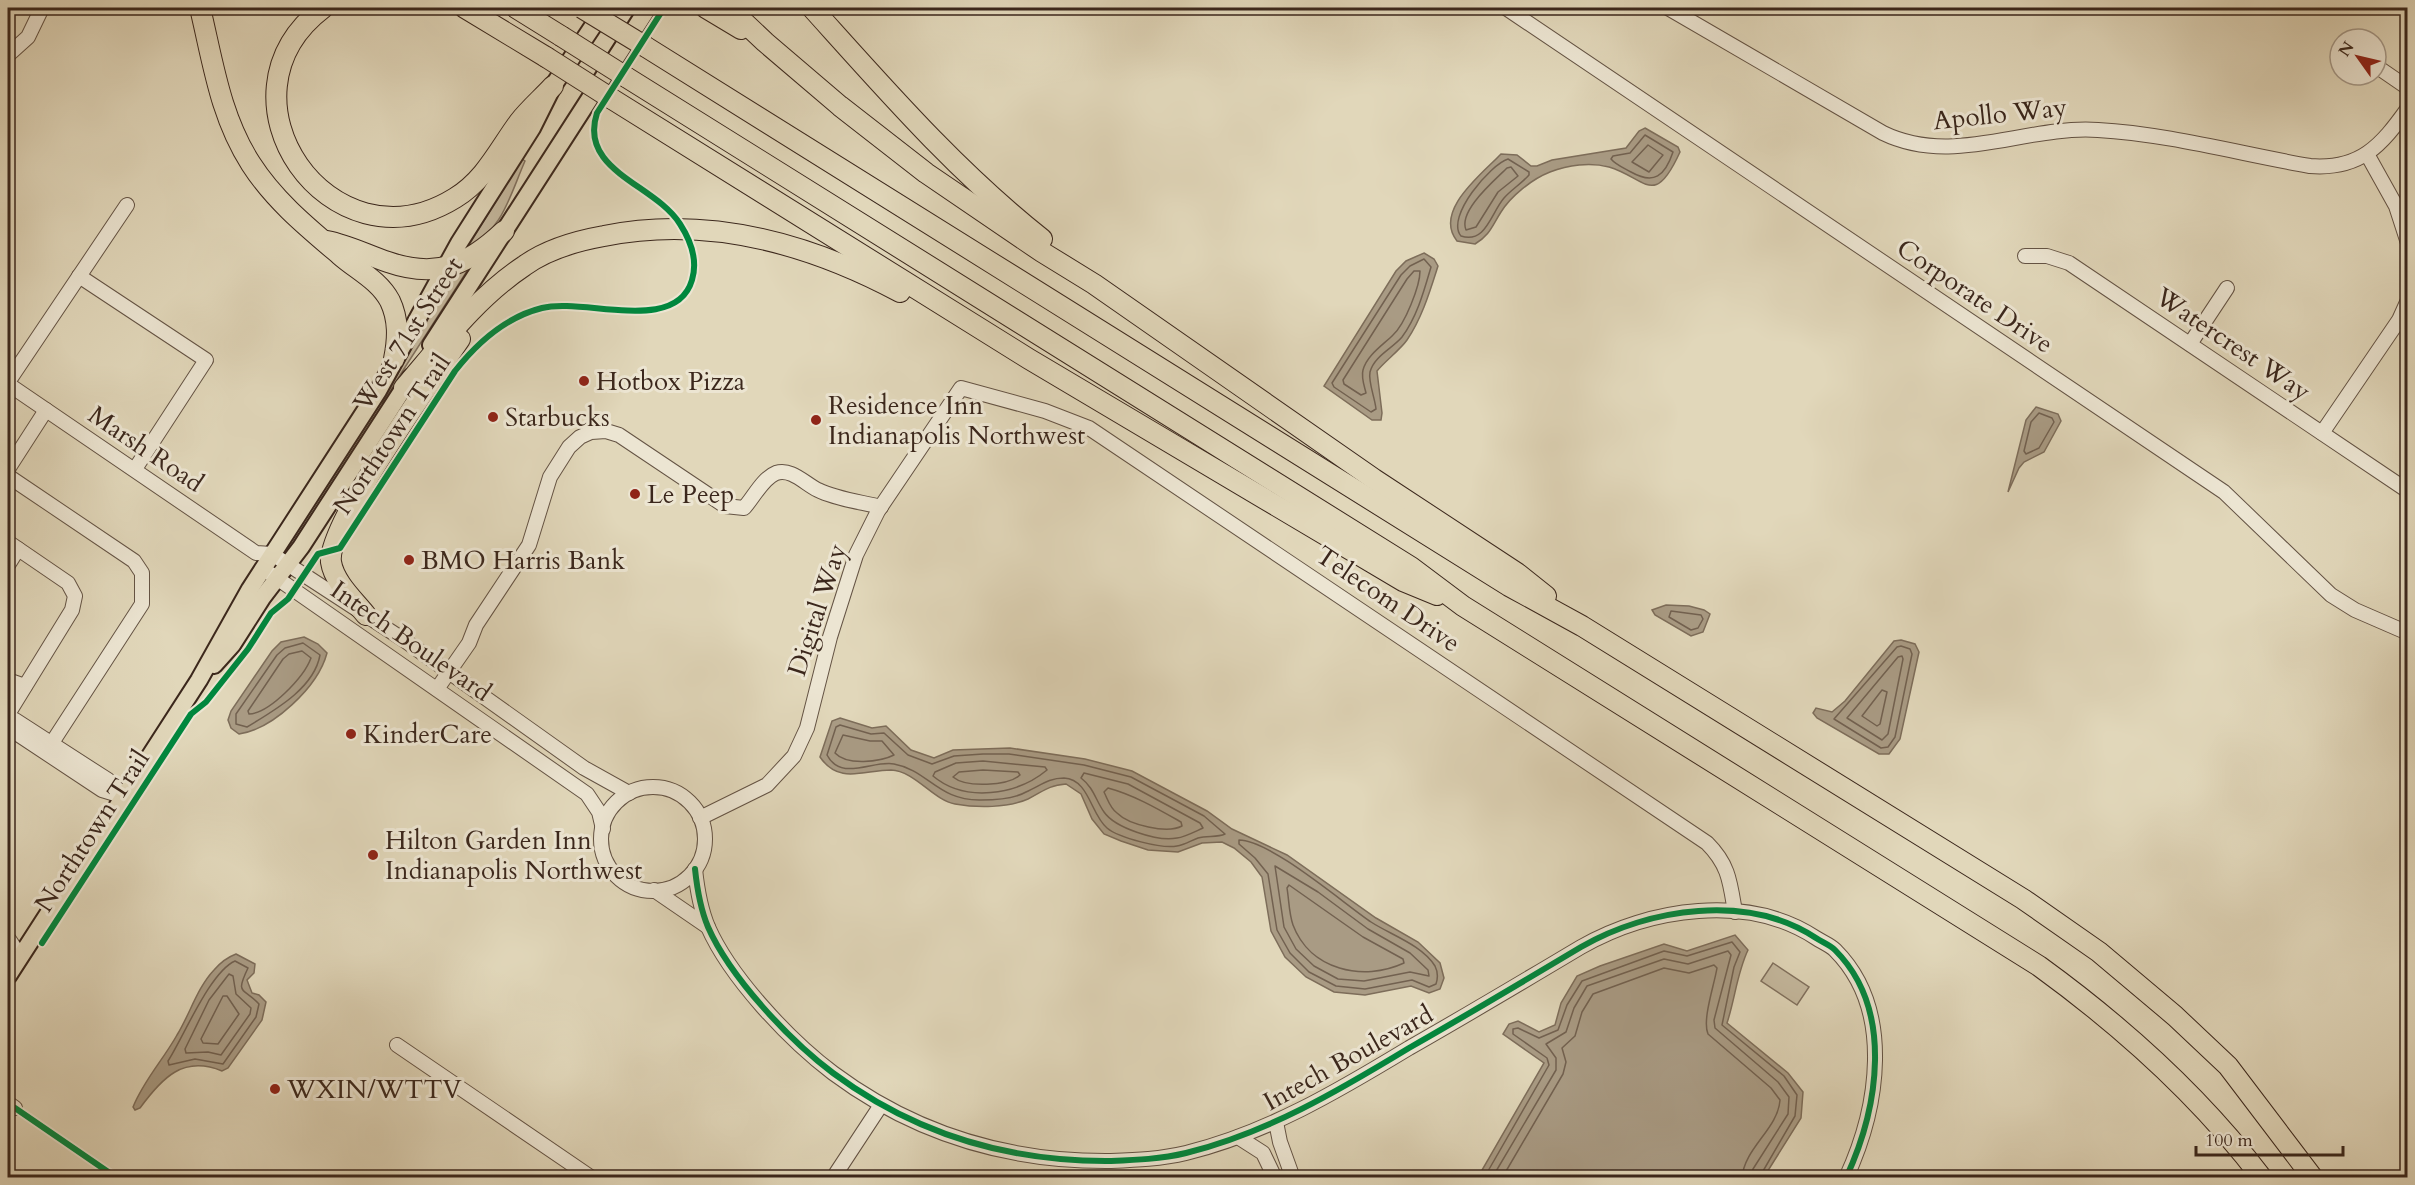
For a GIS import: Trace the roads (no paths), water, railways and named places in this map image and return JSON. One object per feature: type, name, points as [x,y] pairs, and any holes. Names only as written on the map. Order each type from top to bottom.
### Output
[{"type":"highway","points":[[200,8],[219,93],[235,136],[273,194],[304,225],[327,241],[384,292],[395,315],[397,344],[394,359]]},
{"type":"highway","points":[[323,8],[297,34],[284,62],[277,91],[279,122],[288,151],[304,176],[328,196],[354,209],[384,216],[407,215],[430,211],[456,198],[478,180],[520,120],[553,86]]},
{"type":"highway","points":[[465,8],[1029,359],[1403,581],[1463,606]]},
{"type":"highway","points":[[516,8],[1412,567],[1463,606],[2039,966],[2094,1006],[2181,1083],[2262,1178]]},
{"type":"highway","points":[[582,8],[1509,586],[1582,626],[2022,899],[2098,952],[2175,1016],[2228,1066],[2313,1178]]},
{"type":"highway","points":[[706,8],[765,42]]},
{"type":"highway","points":[[729,8],[765,42],[926,173],[1042,252],[1094,284],[1374,479],[1517,573],[1582,626]]},
{"type":"highway","points":[[812,8],[940,147],[986,191],[1094,284]]},
{"type":"highway","points":[[404,388],[495,286],[541,255],[587,239],[641,229],[681,227],[751,236],[830,259],[881,282],[974,334],[1029,359]]},
{"type":"highway","points":[[327,241],[349,245],[401,266],[421,270],[446,268],[481,252],[504,231]]},
{"type":"highway","points":[[366,615],[342,586],[331,560],[336,535],[352,505],[463,334],[479,314],[498,294],[528,272],[587,239]]},
{"type":"main road","name":"West 71st Street","points":[[8,976],[14,955],[124,796],[200,680],[264,559],[378,391],[489,193],[532,128],[553,86],[605,8]]},
{"type":"main road","name":"West 71st Street","points":[[200,680],[232,645],[404,388],[648,8]]},
{"type":"street","points":[[8,55],[28,37],[42,8]]},
{"type":"street","name":"Corporate Drive","points":[[1506,8],[2224,492],[2254,518],[2317,583],[2339,600],[2408,633]]},
{"type":"street","name":"Apollo Way","points":[[1668,8],[1883,133],[1920,146],[1955,148],[2080,129],[2121,132],[2310,166],[2341,164],[2367,154]]},
{"type":"street","points":[[2388,74],[2408,88]]},
{"type":"street","points":[[2408,108],[2388,136],[2367,154],[2396,206],[2408,243]]},
{"type":"street","points":[[8,383],[127,205]]},
{"type":"street","name":"Watercrest Way","points":[[2025,256],[2047,256],[2069,263],[2408,491]]},
{"type":"street","points":[[79,276],[206,360],[135,469]]},
{"type":"street","points":[[2190,344],[2227,288]]},
{"type":"street","points":[[2322,433],[2399,320],[2407,304]]},
{"type":"street","name":"Marsh Road","points":[[8,383],[264,559]]},
{"type":"street","name":"Digital Way","points":[[700,818],[767,785],[794,756],[807,728],[849,577],[881,507],[961,388]]},
{"type":"street","name":"Telecom Drive","points":[[961,388],[1045,411],[1089,428],[1594,766],[1707,843],[1721,857],[1729,874],[1735,912]]},
{"type":"street","points":[[8,470],[46,410]]},
{"type":"street","points":[[437,689],[469,643],[476,625],[529,545],[550,477],[569,447],[584,434],[598,430],[616,433],[725,506],[734,509],[744,508],[768,479],[775,474],[782,473],[797,477],[819,491],[881,507]]},
{"type":"street","points":[[8,476],[134,561],[142,573],[142,604],[49,748]]},
{"type":"street","points":[[8,565],[13,545],[68,583],[75,596],[72,610],[8,714]]},
{"type":"street","name":"Intech Boulevard","points":[[264,559],[437,689],[587,794],[599,812],[603,829]]},
{"type":"street","name":"Intech Boulevard","points":[[282,571],[366,615],[584,768],[629,793]]},
{"type":"street","points":[[8,680],[25,686]]},
{"type":"street","points":[[8,719],[15,720],[49,748]]},
{"type":"street","points":[[8,724],[10,729],[108,780],[124,796]]},
{"type":"street","points":[[652,787],[672,790],[689,802],[700,818],[705,843],[694,869],[675,885],[654,890],[631,885],[612,870],[603,849],[603,829],[611,809],[629,793],[652,787]]},
{"type":"street","name":"Intech Boulevard","points":[[694,869],[699,899],[708,927],[742,981],[784,1030],[830,1071],[881,1105],[932,1129],[974,1144],[1027,1156],[1053,1159],[1133,1160],[1169,1157],[1238,1137],[1276,1122],[1320,1101],[1608,933],[1668,915],[1708,911],[1735,912],[1779,920],[1805,931],[1835,950],[1858,983],[1871,1011],[1875,1047],[1874,1084],[1857,1155],[1846,1178]]},
{"type":"street","name":"Intech Boulevard","points":[[654,890],[708,927]]},
{"type":"street","points":[[8,938],[14,955]]},
{"type":"street","points":[[397,1045],[592,1178]]},
{"type":"street","points":[[833,1178],[881,1105]]},
{"type":"street","points":[[1276,1122],[1280,1142],[1293,1178]]},
{"type":"street","points":[[1238,1137],[1263,1153],[1275,1178]]},
{"type":"water","points":[[1645,128],[1678,147],[1680,152],[1663,180],[1656,185],[1649,185],[1602,165],[1579,165],[1557,170],[1536,179],[1516,194],[1480,241],[1475,244],[1457,241],[1451,229],[1451,218],[1455,206],[1472,182],[1501,154],[1517,155],[1531,166],[1537,166],[1552,160],[1626,148],[1639,131]]},
{"type":"water","points":[[1424,253],[1434,259],[1438,266],[1425,304],[1412,332],[1404,344],[1377,371],[1382,413],[1381,420],[1372,420],[1324,386],[1396,271],[1406,261]]},
{"type":"water","points":[[2036,407],[2058,414],[2061,421],[2044,452],[2024,462],[2019,468],[2008,492],[2026,420]]},
{"type":"water","points":[[1666,605],[1689,606],[1710,614],[1703,632],[1691,636],[1655,615],[1652,610]]},
{"type":"water","points":[[304,637],[318,644],[327,653],[314,679],[304,692],[279,715],[266,724],[239,734],[231,728],[228,720],[231,711],[272,651],[281,642]]},
{"type":"water","points":[[1901,640],[1915,644],[1919,652],[1900,739],[1889,754],[1879,754],[1817,718],[1813,713],[1816,708],[1832,712],[1845,701],[1894,641]]},
{"type":"water","points":[[840,718],[872,728],[886,726],[911,750],[934,758],[953,750],[1010,748],[1085,759],[1132,771],[1207,811],[1232,829],[1287,855],[1376,918],[1418,942],[1440,963],[1444,978],[1440,989],[1429,993],[1411,986],[1365,995],[1334,992],[1306,977],[1285,957],[1271,931],[1262,877],[1251,862],[1234,848],[1222,842],[1202,843],[1178,852],[1148,850],[1121,841],[1104,834],[1092,819],[1081,794],[1066,784],[1050,788],[1020,802],[973,806],[947,801],[900,772],[891,770],[852,774],[835,771],[827,766],[820,757],[832,721]]},
{"type":"water","points":[[1735,935],[1748,950],[1727,1023],[1788,1073],[1803,1092],[1801,1118],[1764,1177],[1478,1177],[1544,1063],[1503,1034],[1509,1024],[1518,1021],[1539,1032],[1555,1025],[1561,1003],[1577,976],[1600,966],[1664,944],[1687,951]]},
{"type":"water","points":[[236,954],[255,964],[254,973],[247,980],[252,993],[259,995],[266,1002],[262,1020],[228,1068],[222,1071],[196,1066],[175,1072],[157,1087],[140,1108],[135,1110],[133,1107],[137,1097],[177,1035],[208,977],[219,965]]},
{"type":"place","name":"Hotbox Pizza","points":[[584,381]]},
{"type":"place","name":"Starbucks","points":[[493,417]]},
{"type":"place","name":"Residence Inn Indianapolis Northwest","points":[[816,420]]},
{"type":"place","name":"Le Peep","points":[[635,494]]},
{"type":"place","name":"BMO Harris Bank","points":[[409,560]]},
{"type":"place","name":"KinderCare","points":[[351,734]]},
{"type":"place","name":"Hilton Garden Inn Indianapolis Northwest","points":[[373,855]]},
{"type":"place","name":"WXIN/WTTV","points":[[275,1089]]}]
